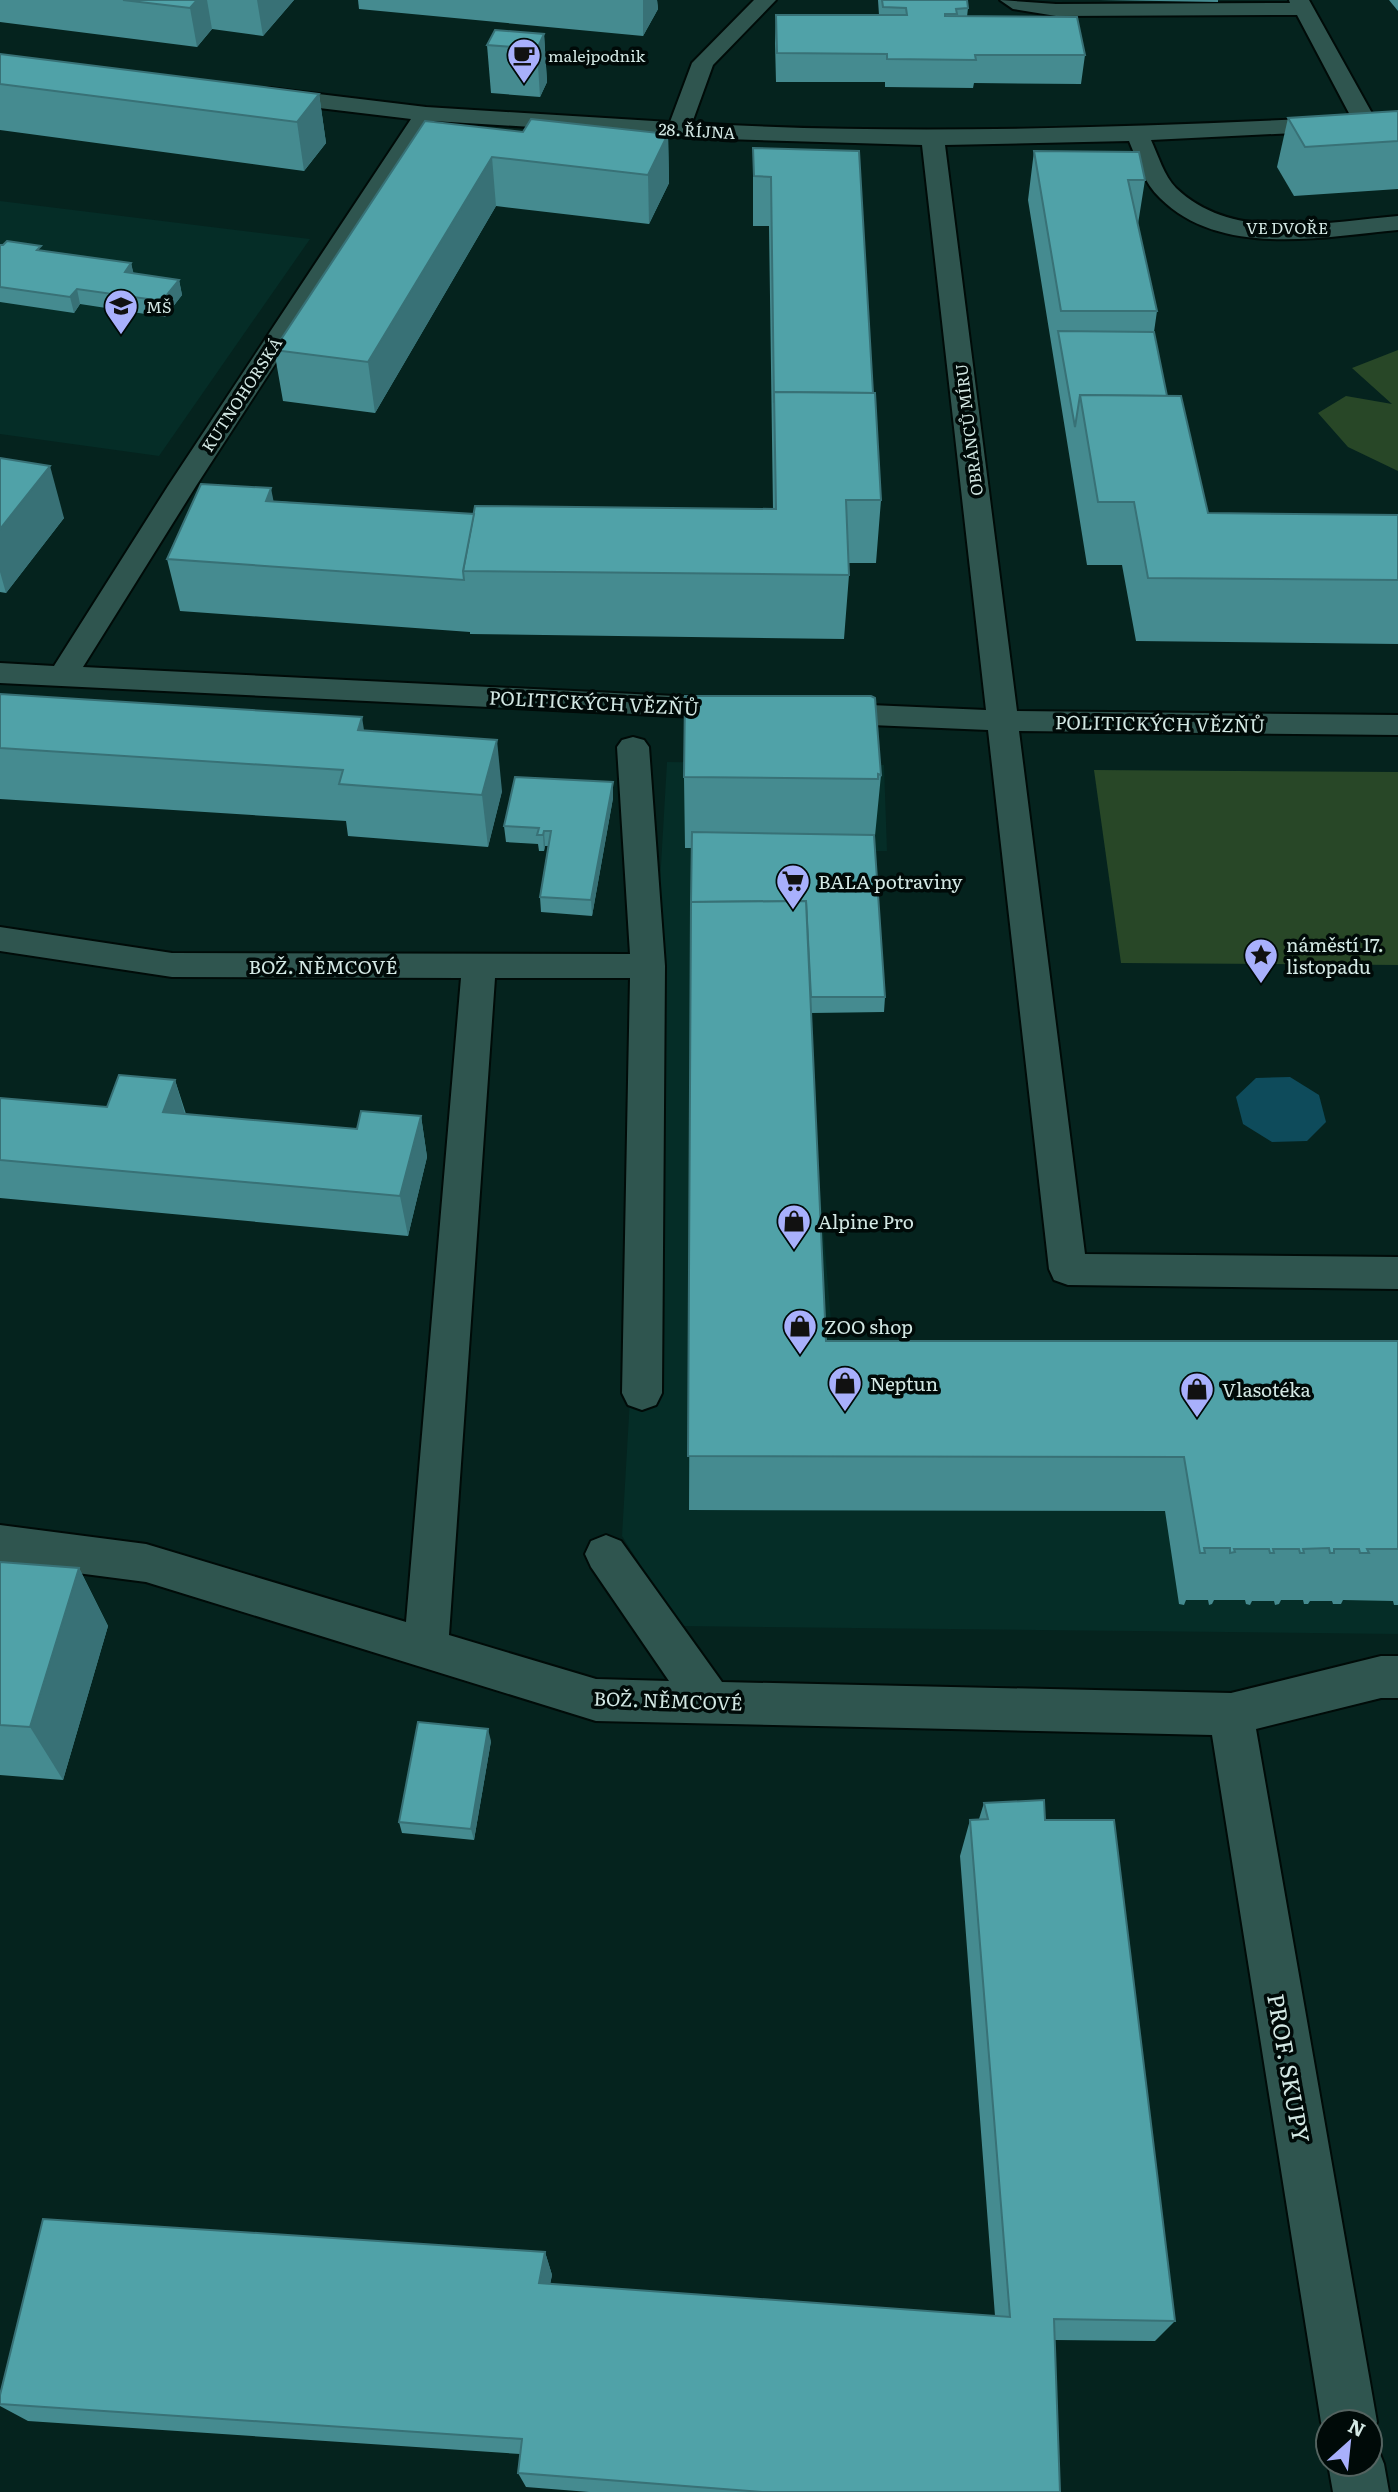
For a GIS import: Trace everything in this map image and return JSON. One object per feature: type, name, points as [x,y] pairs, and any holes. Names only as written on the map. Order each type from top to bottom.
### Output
[{"type":"street","points":[[679,129],[703,63],[766,0]]},
{"type":"street","points":[[1010,0],[1020,5],[1056,10],[1300,5],[1366,124]]},
{"type":"street","name":"28. ŘÍJNA","points":[[250,92],[426,114],[679,129],[933,138],[1138,134],[1398,121]]},
{"type":"street","name":"KUTNOHORSKÁ","points":[[62,677],[182,485],[426,114]]},
{"type":"street","name":"VE DVOŘE","points":[[1138,134],[1166,191],[1198,216],[1233,227],[1264,231],[1398,223]]},
{"type":"street","name":"OBRÁNCŮ MÍRU","points":[[933,138],[1003,722]]},
{"type":"street","name":"POLITICKÝCH VĚZŇŮ","points":[[0,673],[759,710]]},
{"type":"street","name":"POLITICKÝCH VĚZŇŮ","points":[[801,712],[1003,722],[1398,725]]},
{"type":"street","points":[[1003,722],[1068,1269],[1398,1273]]},
{"type":"street","points":[[633,747],[648,966],[642,1393]]},
{"type":"street","name":"BOŽ. NĚMCOVÉ","points":[[0,939],[172,965],[648,966]]},
{"type":"street","points":[[426,1648],[479,966]]},
{"type":"street","name":"BOŽ. NĚMCOVÉ","points":[[0,1544],[146,1563],[596,1700],[1231,1714],[1381,1677],[1398,1677]]},
{"type":"street","points":[[606,1554],[710,1702]]},
{"type":"street","name":"PROF. SKUPY","points":[[1231,1714],[1347,2408]]},
{"type":"shaded area","name":"MŠ","points":[[0,201],[310,239],[159,456],[0,434]]},
{"type":"shaded area","points":[[1398,350],[1398,471],[1348,447],[1318,413],[1346,396],[1392,404],[1352,368]]},
{"type":"shaded area","points":[[667,762],[884,765],[887,851],[872,851],[884,1012],[805,1013],[836,1380],[1398,1379],[1398,1634],[679,1626],[622,1536]]},
{"type":"shaded area","points":[[1094,770],[1398,772],[1398,965],[1121,963]]},
{"type":"water","points":[[1290,1077],[1319,1095],[1326,1122],[1307,1141],[1272,1142],[1243,1124],[1236,1097],[1256,1078]]},
{"type":"building","points":[[123,0],[197,0],[190,8]]},
{"type":"building","points":[[882,0],[967,0],[968,8],[956,9],[957,14],[945,16],[1077,17],[1085,55],[975,55],[976,60],[887,59],[887,54],[777,53],[776,15],[907,15],[906,8],[883,7]]},
{"type":"building","points":[[495,30],[544,34],[537,49],[487,45]]},
{"type":"building","points":[[0,54],[319,94],[297,122],[0,84]]},
{"type":"building","points":[[1398,111],[1398,141],[1305,147],[1288,118]]},
{"type":"building","points":[[531,119],[668,134],[648,175],[492,157],[368,362],[274,350],[425,121],[523,132]]},
{"type":"building","points":[[753,148],[859,151],[873,393],[774,392],[774,403],[771,177],[754,176]]},
{"type":"building","points":[[1034,151],[1139,152],[1145,180],[1128,180],[1157,311],[1061,311]]},
{"type":"building","points":[[7,241],[41,246],[37,250],[131,263],[125,272],[179,280],[162,301],[77,289],[70,297],[0,287],[0,245]]},
{"type":"building","points":[[1058,331],[1154,332],[1167,396],[1080,395],[1075,427]]},
{"type":"building","points":[[774,392],[875,393],[881,500],[846,500],[849,575],[463,571],[475,506],[776,509]]},
{"type":"building","points":[[1080,395],[1181,396],[1208,513],[1398,515],[1398,580],[1148,578],[1134,502],[1098,502]]},
{"type":"building","points":[[0,458],[50,466],[0,529]]},
{"type":"building","points":[[201,484],[271,488],[266,501],[474,514],[463,571],[464,580],[167,559]]},
{"type":"building","points":[[0,694],[362,717],[358,730],[497,740],[482,795],[339,784],[343,770],[0,748]]},
{"type":"building","points":[[685,696],[871,696],[875,698],[881,775],[878,774],[878,779],[684,777]]},
{"type":"building","points":[[515,777],[613,782],[591,900],[540,897],[551,831],[537,835],[539,828],[504,826]]},
{"type":"building","points":[[692,832],[874,835],[885,997],[811,997],[806,901],[691,902]]},
{"type":"building","points":[[806,901],[826,1341],[1398,1341],[1398,1549],[1367,1549],[1369,1553],[1360,1553],[1359,1549],[1334,1549],[1334,1553],[1330,1553],[1329,1548],[1303,1549],[1304,1553],[1300,1553],[1299,1549],[1273,1549],[1274,1553],[1270,1553],[1269,1549],[1234,1549],[1235,1552],[1230,1553],[1230,1548],[1204,1548],[1205,1553],[1200,1553],[1184,1457],[688,1456],[691,902]]},
{"type":"building","points":[[119,1075],[175,1080],[163,1112],[357,1129],[361,1111],[421,1116],[400,1196],[0,1160],[0,1098],[107,1107]]},
{"type":"building","points":[[0,1562],[79,1568],[30,1727],[0,1725]]},
{"type":"building","points":[[418,1722],[488,1729],[471,1829],[399,1822]]},
{"type":"building","points":[[1044,1800],[1045,1820],[1114,1820],[1175,2321],[1054,2319],[1060,2492],[762,2492],[518,2473],[522,2439],[0,2404],[43,2219],[545,2252],[539,2283],[1010,2317],[970,1820],[988,1819],[984,1803]]},
{"type":"place","name":"malejpodnik","points":[[524,85]]},
{"type":"place","name":"MŠ","points":[[121,336]]},
{"type":"place","name":"BALA potraviny","points":[[793,911]]},
{"type":"place","name":"náměstí 17. listopadu","points":[[1261,985]]},
{"type":"place","name":"Alpine Pro","points":[[794,1251]]},
{"type":"place","name":"ZOO shop","points":[[800,1356]]},
{"type":"place","name":"Neptun","points":[[845,1413]]},
{"type":"place","name":"Vlasotéka","points":[[1197,1419]]}]
